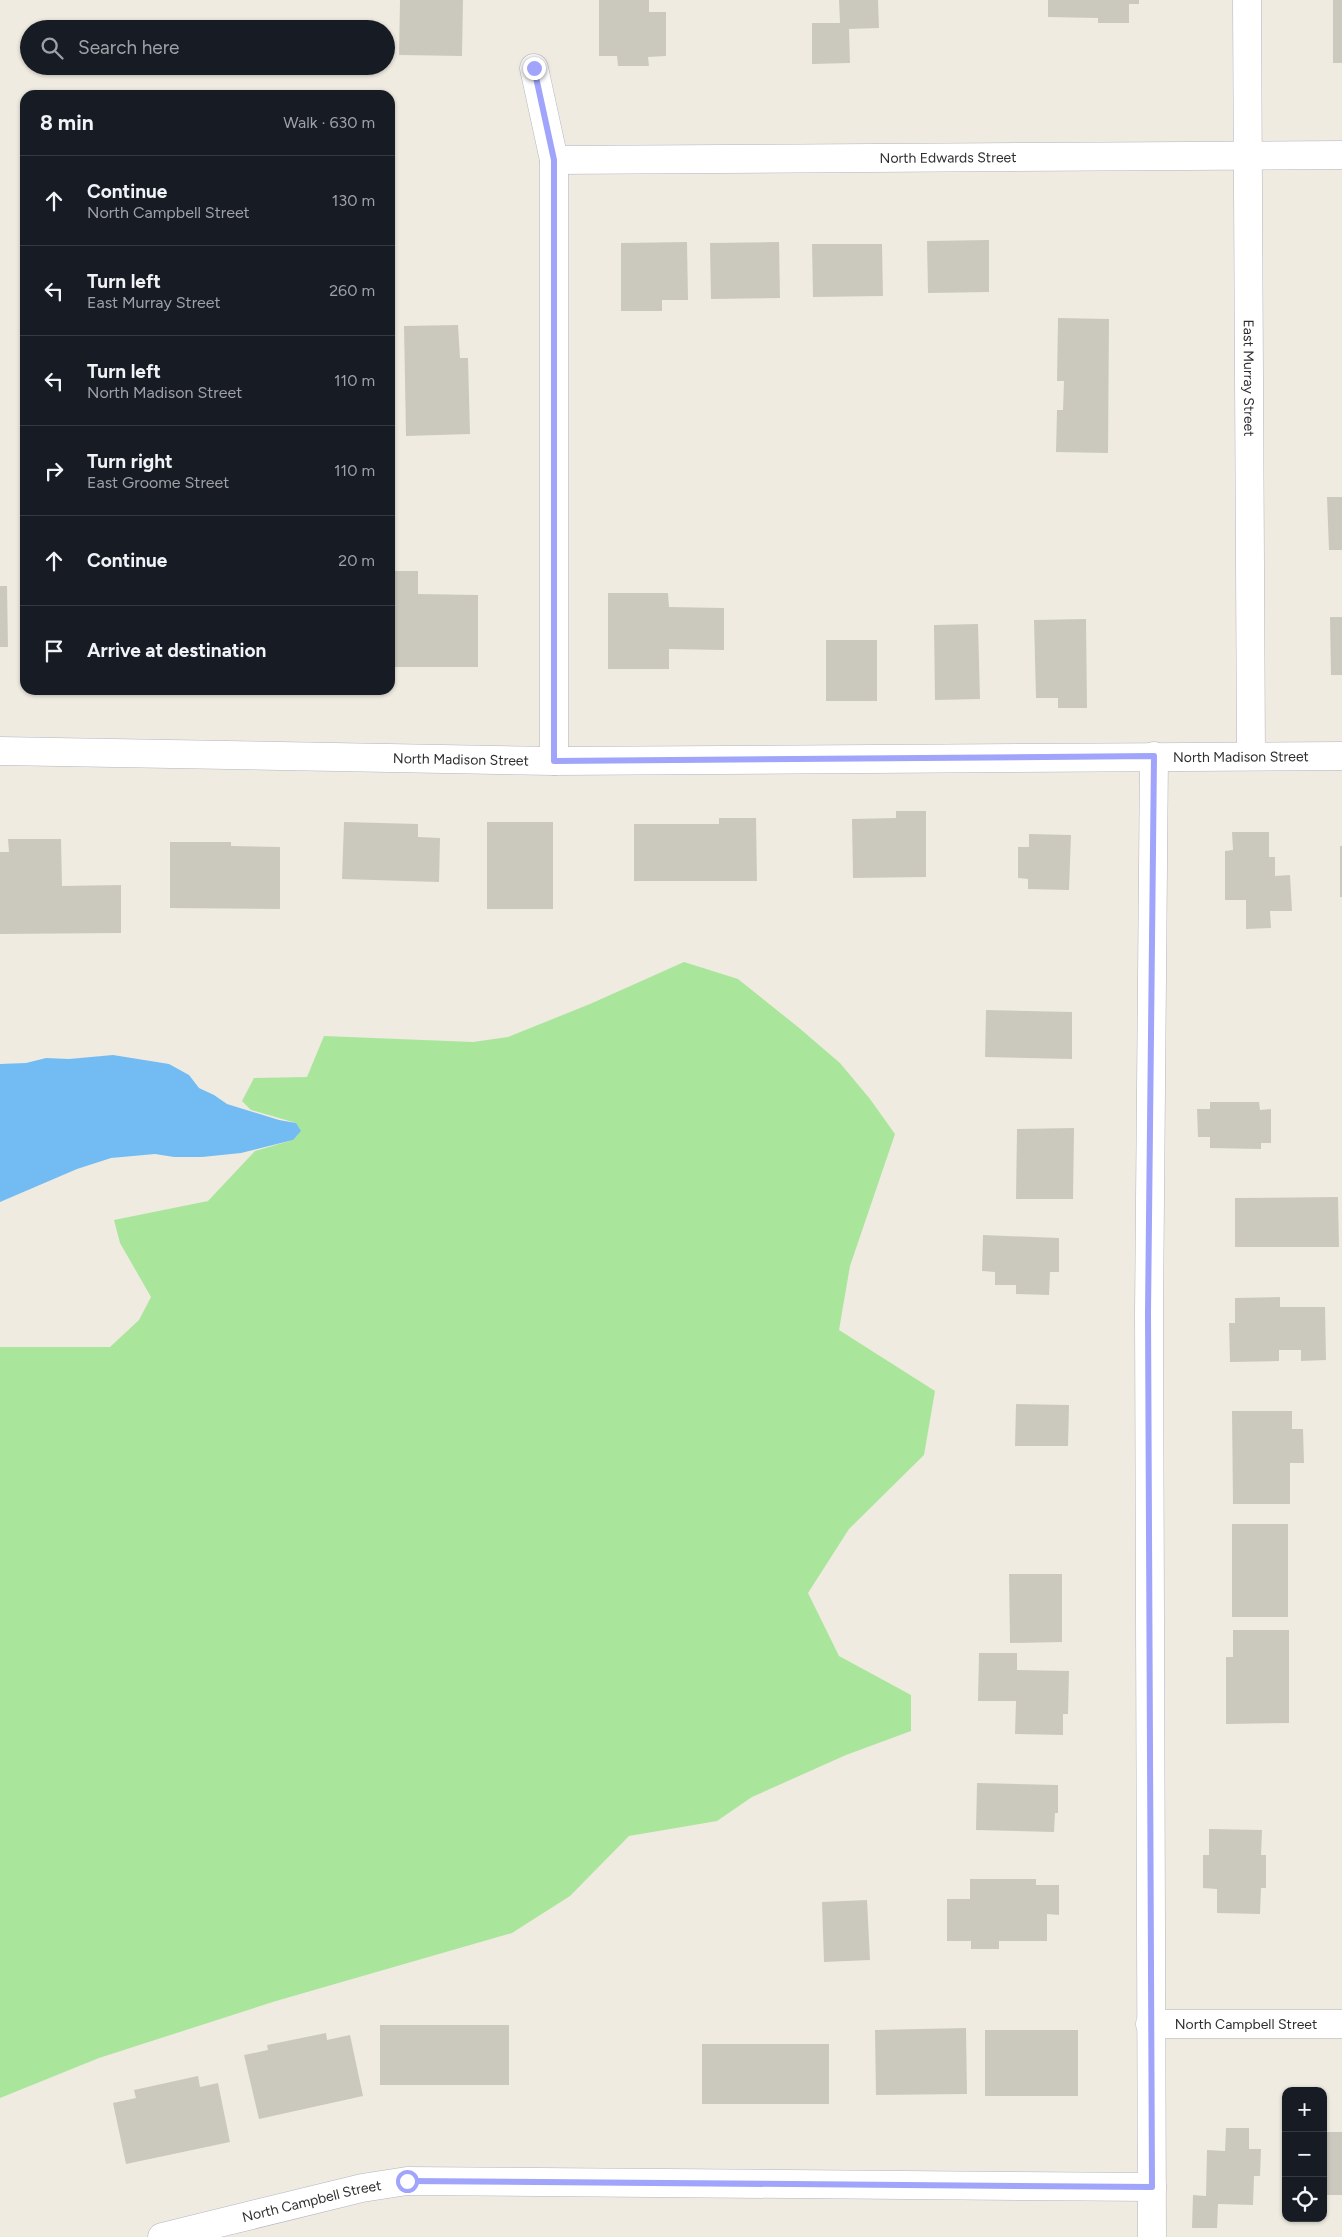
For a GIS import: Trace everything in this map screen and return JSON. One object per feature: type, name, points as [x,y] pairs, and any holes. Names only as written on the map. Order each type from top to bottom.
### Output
[{"type":"street","name":"East Murray Street","points":[[1247,0],[1246,156],[1251,756]]},
{"type":"street","points":[[534,68],[554,160],[554,761]]},
{"type":"street","name":"North Edwards Street","points":[[554,160],[1342,155]]},
{"type":"street","name":"North Madison Street","points":[[0,752],[554,761],[1342,756]]},
{"type":"street","points":[[1152,2237],[1148,1312],[1154,756]]},
{"type":"street","name":"North Campbell Street","points":[[1150,2024],[1342,2024]]},
{"type":"street","name":"North Campbell Street","points":[[162,2237],[362,2188],[407,2181],[1152,2187]]},
{"type":"green space","points":[[684,962],[738,979],[798,1027],[840,1063],[870,1099],[895,1134],[850,1266],[839,1330],[935,1391],[924,1455],[849,1529],[808,1593],[839,1656],[911,1695],[911,1731],[846,1755],[752,1797],[717,1821],[629,1836],[570,1896],[512,1933],[276,2001],[99,2058],[0,2098],[0,1347],[110,1347],[139,1320],[151,1297],[120,1243],[114,1220],[208,1201],[255,1151],[293,1140],[296,1123],[251,1110],[242,1101],[254,1078],[307,1077],[324,1036],[473,1042],[508,1037],[590,1004]]},
{"type":"water","points":[[113,1055],[169,1064],[189,1075],[199,1088],[227,1104],[279,1120],[296,1123],[301,1131],[293,1140],[241,1153],[202,1157],[174,1157],[155,1154],[111,1158],[77,1169],[0,1202],[0,1064],[26,1063],[46,1058],[69,1059]]},
{"type":"building","points":[[400,0],[463,0],[462,56],[399,55]]},
{"type":"building","points":[[599,0],[649,0],[649,12],[666,12],[666,56],[648,57],[649,66],[618,66],[617,56],[599,56]]},
{"type":"building","points":[[839,0],[878,0],[879,28],[849,29],[850,63],[812,64],[812,23],[840,23]]},
{"type":"building","points":[[1048,0],[1139,0],[1139,4],[1129,4],[1129,23],[1098,23],[1098,18],[1048,17]]},
{"type":"building","points":[[1333,0],[1342,0],[1342,63],[1333,63]]},
{"type":"building","points":[[989,240],[989,292],[928,293],[927,241]]},
{"type":"building","points":[[687,242],[688,300],[662,300],[662,311],[621,311],[621,243]]},
{"type":"building","points":[[779,242],[780,298],[711,299],[710,243]]},
{"type":"building","points":[[812,244],[882,244],[883,296],[813,297]]},
{"type":"building","points":[[1058,318],[1109,319],[1108,453],[1056,452],[1057,410],[1063,410],[1064,381],[1057,381]]},
{"type":"building","points":[[458,325],[460,358],[468,358],[470,434],[406,436],[404,326]]},
{"type":"building","points":[[1327,497],[1342,497],[1342,550],[1329,550]]},
{"type":"building","points":[[395,571],[418,571],[418,594],[478,595],[478,667],[395,667]]},
{"type":"building","points":[[0,586],[7,586],[8,647],[0,647]]},
{"type":"building","points":[[608,593],[668,593],[669,607],[724,608],[724,650],[669,649],[669,669],[608,669]]},
{"type":"building","points":[[1330,617],[1342,617],[1342,675],[1331,675]]},
{"type":"building","points":[[1086,619],[1087,708],[1058,708],[1058,698],[1036,698],[1034,620]]},
{"type":"building","points":[[978,624],[980,699],[935,700],[934,625]]},
{"type":"building","points":[[826,640],[877,640],[877,701],[826,701]]},
{"type":"building","points":[[896,811],[926,811],[926,877],[853,878],[852,819],[896,818]]},
{"type":"building","points":[[719,818],[756,818],[757,881],[634,881],[634,824],[719,824]]},
{"type":"building","points":[[344,822],[418,824],[418,837],[440,838],[439,882],[342,879]]},
{"type":"building","points":[[487,822],[553,822],[553,909],[487,909]]},
{"type":"building","points":[[1232,832],[1269,832],[1269,857],[1275,857],[1275,876],[1290,875],[1292,911],[1270,911],[1271,928],[1246,929],[1246,900],[1225,900],[1225,851],[1233,850]]},
{"type":"building","points":[[1029,834],[1071,835],[1069,890],[1028,889],[1028,879],[1018,878],[1018,847],[1029,847]]},
{"type":"building","points":[[8,839],[61,839],[62,886],[121,885],[121,933],[0,934],[0,852],[9,852]]},
{"type":"building","points":[[170,842],[231,842],[231,846],[280,847],[280,909],[170,908]]},
{"type":"building","points":[[1340,846],[1342,846],[1342,897],[1340,897]]},
{"type":"building","points":[[986,1010],[1072,1012],[1072,1059],[985,1057]]},
{"type":"building","points":[[1210,1102],[1259,1102],[1260,1110],[1271,1109],[1271,1143],[1261,1143],[1261,1149],[1210,1148],[1210,1137],[1198,1137],[1197,1109],[1210,1109]]},
{"type":"building","points":[[1074,1128],[1073,1199],[1016,1199],[1017,1129]]},
{"type":"building","points":[[1338,1197],[1339,1247],[1235,1247],[1235,1198]]},
{"type":"building","points":[[983,1235],[1059,1238],[1059,1272],[1050,1272],[1049,1295],[1016,1294],[1016,1285],[995,1285],[995,1272],[982,1271]]},
{"type":"building","points":[[1280,1297],[1280,1307],[1325,1307],[1326,1360],[1301,1361],[1301,1350],[1279,1350],[1279,1361],[1230,1362],[1229,1323],[1235,1323],[1235,1298]]},
{"type":"building","points":[[1016,1404],[1069,1405],[1068,1446],[1015,1446]]},
{"type":"building","points":[[1232,1411],[1292,1411],[1292,1429],[1303,1429],[1304,1463],[1290,1463],[1290,1504],[1233,1504]]},
{"type":"building","points":[[1232,1524],[1288,1524],[1288,1617],[1232,1617]]},
{"type":"building","points":[[1009,1574],[1062,1574],[1062,1642],[1010,1643]]},
{"type":"building","points":[[1233,1630],[1289,1630],[1289,1723],[1226,1724],[1226,1657],[1233,1657]]},
{"type":"building","points":[[979,1653],[1017,1653],[1017,1670],[1069,1671],[1068,1714],[1063,1714],[1063,1735],[1015,1734],[1016,1701],[978,1701]]},
{"type":"building","points":[[977,1783],[1058,1785],[1058,1813],[1055,1813],[1054,1832],[976,1830]]},
{"type":"building","points":[[1209,1829],[1262,1830],[1261,1855],[1266,1855],[1266,1888],[1261,1888],[1260,1914],[1217,1913],[1217,1889],[1203,1888],[1203,1855],[1209,1855]]},
{"type":"building","points":[[970,1879],[1036,1879],[1036,1885],[1059,1885],[1059,1915],[1047,1914],[1047,1941],[999,1941],[999,1949],[971,1949],[971,1941],[947,1941],[947,1899],[970,1899]]},
{"type":"building","points":[[867,1900],[870,1960],[824,1962],[822,1902]]},
{"type":"building","points":[[380,2025],[509,2025],[509,2085],[380,2085]]},
{"type":"building","points":[[966,2028],[967,2094],[876,2095],[875,2030]]},
{"type":"building","points":[[985,2030],[1078,2030],[1078,2096],[985,2096]]},
{"type":"building","points":[[326,2033],[327,2040],[350,2035],[363,2096],[259,2119],[244,2055],[268,2050],[267,2045]]},
{"type":"building","points":[[702,2044],[829,2044],[829,2104],[702,2104]]},
{"type":"building","points":[[198,2076],[200,2087],[218,2083],[230,2142],[126,2164],[113,2103],[136,2098],[134,2090]]},
{"type":"building","points":[[1226,2128],[1249,2128],[1249,2149],[1261,2149],[1260,2176],[1254,2176],[1253,2205],[1218,2204],[1217,2228],[1192,2228],[1193,2195],[1206,2196],[1207,2150],[1225,2151]]},
{"type":"building","points":[[1327,2132],[1342,2132],[1342,2195],[1327,2195]]},
{"type":"route","points":[[407,2181],[1152,2187],[1148,1312],[1154,756],[554,761],[554,160],[534,68]]}]
